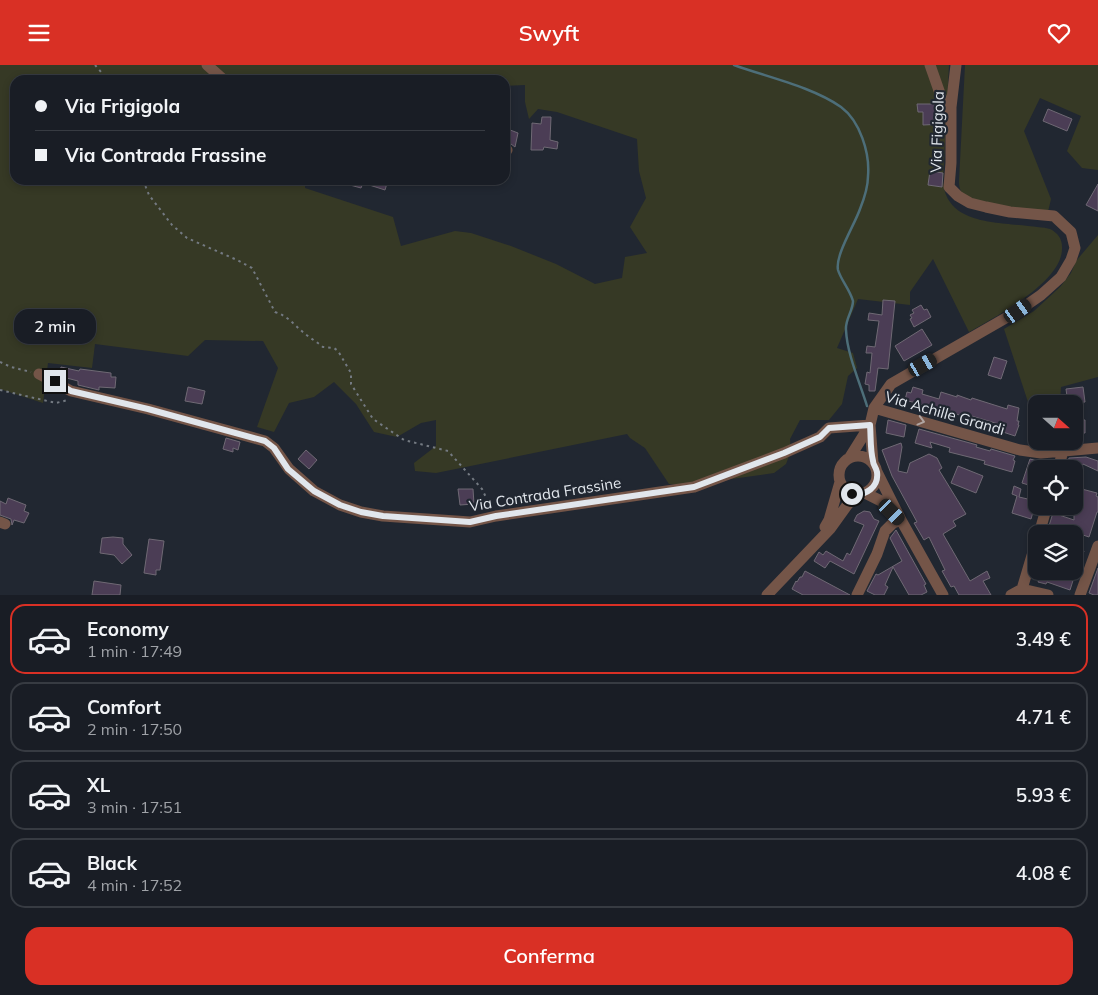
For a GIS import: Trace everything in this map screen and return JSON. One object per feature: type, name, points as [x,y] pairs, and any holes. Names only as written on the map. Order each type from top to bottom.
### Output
[{"type":"street","points":[[207,65],[218,75]]},
{"type":"street","points":[[930,65],[950,123]]},
{"type":"street","name":"Via Figigola","points":[[870,425],[874,408],[891,384],[1018,311],[1041,295],[1061,277],[1071,260],[1074,248],[1072,232],[1054,216],[1010,212],[970,203],[958,196],[949,187],[951,163],[950,123],[956,65]]},
{"type":"street","name":"Via Contrada Frassine","points":[[39,373],[71,391],[265,441],[274,448],[288,469],[314,491],[340,505],[361,512],[383,516],[470,522],[496,516],[694,487],[784,453],[820,437],[829,428],[870,425]]},
{"type":"street","name":"Via Achille Grandi","points":[[874,408],[1020,450],[1041,453],[1098,448]]},
{"type":"street","points":[[810,549],[829,520],[840,482],[839,471],[841,465],[850,457],[870,425]]},
{"type":"street","points":[[767,595],[830,529],[848,504],[874,485],[875,467],[870,425]]},
{"type":"street","points":[[1060,460],[1063,451]]},
{"type":"street","points":[[850,457],[862,456],[875,467],[900,520],[943,595]]},
{"type":"street","points":[[840,482],[847,491],[861,494],[884,504],[900,520]]},
{"type":"street","points":[[857,595],[877,554],[885,531],[888,514],[884,504]]},
{"type":"street","points":[[885,531],[893,523],[900,520]]},
{"type":"street","points":[[1080,595],[1098,546]]},
{"type":"street","points":[[1022,589],[1028,569]]},
{"type":"street","points":[[1011,595],[1022,589],[1048,595]]},
{"type":"path","points":[[95,65],[104,75]]},
{"type":"path","points":[[145,185],[149,195],[172,225],[187,238],[252,268],[276,311],[286,315],[306,335],[315,339],[323,347],[334,348],[338,351],[351,373],[351,384],[373,419],[404,440],[448,451],[482,489],[496,516]]},
{"type":"path","points":[[0,362],[12,367],[39,373]]},
{"type":"path","points":[[0,390],[56,403],[72,399],[79,392]]},
{"type":"green space","points":[[0,65],[949,65],[943,180],[946,194],[952,205],[962,213],[974,218],[1050,229],[1059,237],[1062,244],[1060,260],[1052,273],[1040,285],[1010,308],[969,332],[933,259],[910,292],[910,305],[858,299],[837,348],[853,353],[857,368],[848,376],[842,404],[829,420],[800,420],[790,439],[791,451],[786,464],[774,473],[688,485],[669,484],[645,448],[627,434],[436,473],[415,471],[414,463],[436,446],[436,420],[421,423],[397,437],[374,432],[356,404],[334,382],[314,397],[289,403],[274,432],[257,427],[278,368],[263,341],[205,340],[188,356],[95,344],[92,368],[48,363],[43,403],[0,389]]},
{"type":"green space","points":[[965,65],[1098,65],[1098,170],[1082,168],[1067,151],[1081,116],[1040,98],[1024,131],[1051,199],[1048,212],[993,206],[972,200],[964,195],[960,189],[959,181]]},
{"type":"green space","points":[[1098,235],[1098,377],[1061,387],[1061,395],[1028,395],[1028,402],[1004,329],[1034,311],[1060,287],[1071,273],[1076,261]]},
{"type":"building","points":[[917,104],[936,104],[944,124],[923,125],[923,112],[918,112]]},
{"type":"building","points":[[1048,109],[1072,119],[1067,131],[1043,121]]},
{"type":"building","points":[[542,117],[551,117],[550,140],[558,142],[557,149],[544,147],[543,150],[531,150],[532,123],[541,124]]},
{"type":"building","points":[[510,130],[518,133],[515,147],[511,144]]},
{"type":"building","points":[[930,171],[943,173],[942,187],[928,185]]},
{"type":"building","points":[[1098,184],[1098,211],[1086,205]]},
{"type":"building","points":[[350,185],[362,185],[361,188]]},
{"type":"building","points":[[369,185],[386,185],[385,190]]},
{"type":"building","points":[[883,300],[895,301],[888,369],[878,368],[875,391],[869,391],[869,385],[865,384],[867,372],[870,373],[872,353],[866,353],[867,346],[875,347],[879,321],[868,320],[869,313],[882,315]]},
{"type":"building","points":[[921,305],[924,310],[927,309],[931,317],[914,327],[910,315],[914,313],[912,310]]},
{"type":"building","points":[[922,329],[932,345],[904,361],[895,346]]},
{"type":"building","points":[[994,357],[1007,361],[1001,379],[988,375]]},
{"type":"building","points":[[61,367],[79,371],[80,369],[111,373],[111,377],[116,377],[115,388],[99,387],[99,390],[78,385],[78,381],[59,376]]},
{"type":"building","points":[[188,387],[205,391],[202,404],[185,401]]},
{"type":"building","points":[[913,387],[923,390],[922,394],[939,399],[941,392],[971,400],[972,398],[1007,409],[1008,405],[1019,408],[1017,421],[1019,421],[1019,425],[1015,436],[1000,431],[1002,425],[905,400],[907,392],[911,393]]},
{"type":"building","points":[[1083,387],[1085,402],[1083,402],[1083,395],[1067,395],[1066,389]]},
{"type":"building","points":[[888,420],[906,425],[904,437],[886,433]]},
{"type":"building","points":[[1083,420],[1085,420],[1085,433],[1083,433]]},
{"type":"building","points":[[919,429],[977,445],[976,447],[990,451],[991,449],[1015,456],[1012,472],[984,464],[985,461],[949,452],[950,448],[930,442],[932,448],[915,443]]},
{"type":"building","points":[[226,438],[240,442],[238,450],[233,448],[233,452],[223,449]]},
{"type":"building","points":[[901,443],[898,471],[907,473],[910,463],[929,454],[937,458],[942,468],[939,470],[966,514],[953,521],[956,526],[943,534],[970,581],[987,571],[990,578],[983,581],[991,595],[959,595],[954,586],[951,587],[942,571],[945,570],[929,537],[924,540],[914,523],[917,522],[892,476],[882,450]]},
{"type":"building","points":[[306,450],[317,460],[309,469],[298,459]]},
{"type":"building","points":[[1086,457],[1098,461],[1098,471],[1083,464],[1083,460],[1068,460],[1069,458]]},
{"type":"building","points":[[1028,465],[1028,485],[1022,483]]},
{"type":"building","points":[[958,466],[983,476],[976,493],[951,483]]},
{"type":"building","points":[[1014,486],[1021,489],[1019,497],[1028,499],[1028,515],[1032,515],[1031,519],[1012,513],[1017,496],[1012,494]]},
{"type":"building","points":[[458,489],[473,489],[474,504],[460,505]]},
{"type":"building","points":[[1083,489],[1097,493],[1098,512],[1089,537],[1083,535],[1083,525],[1049,525],[1052,515],[1074,520],[1074,515],[1083,515]]},
{"type":"building","points":[[8,498],[26,505],[24,511],[29,513],[24,523],[14,520],[12,525],[11,519],[0,515],[0,501],[6,504]]},
{"type":"building","points":[[864,511],[870,512],[874,519],[879,521],[854,574],[830,561],[825,568],[814,561],[819,552],[823,555],[826,551],[843,561],[847,553],[850,555],[864,525],[854,521],[857,515]]},
{"type":"building","points":[[896,530],[926,584],[924,585],[927,592],[921,595],[909,595],[893,567],[885,585],[888,587],[884,595],[875,595],[867,591],[876,574],[878,575],[902,561],[890,538]]},
{"type":"building","points":[[102,538],[123,538],[123,544],[132,555],[122,564],[114,555],[100,553]]},
{"type":"building","points":[[149,539],[164,541],[160,570],[156,570],[156,575],[144,573]]},
{"type":"building","points":[[1098,568],[1098,595],[1094,595],[1089,593]]},
{"type":"building","points":[[805,571],[850,595],[803,595],[792,589]]},
{"type":"building","points":[[1039,580],[1073,580],[1070,590],[1047,582],[1046,584],[1038,582]]},
{"type":"building","points":[[94,581],[121,585],[120,595],[92,595]]},
{"type":"waterway","points":[[734,65],[804,88],[830,100],[841,107],[854,120],[862,138],[868,167],[867,189],[839,256],[838,270],[853,301],[846,326],[847,339],[851,359],[867,406]]},
{"type":"route","points":[[55,381],[71,391],[94,395],[254,436],[274,448],[288,469],[314,491],[340,505],[361,512],[383,516],[470,522],[496,516],[694,487],[784,453],[820,437],[829,428],[870,425],[873,463],[876,467],[877,479],[870,490],[858,495],[852,494]]}]
